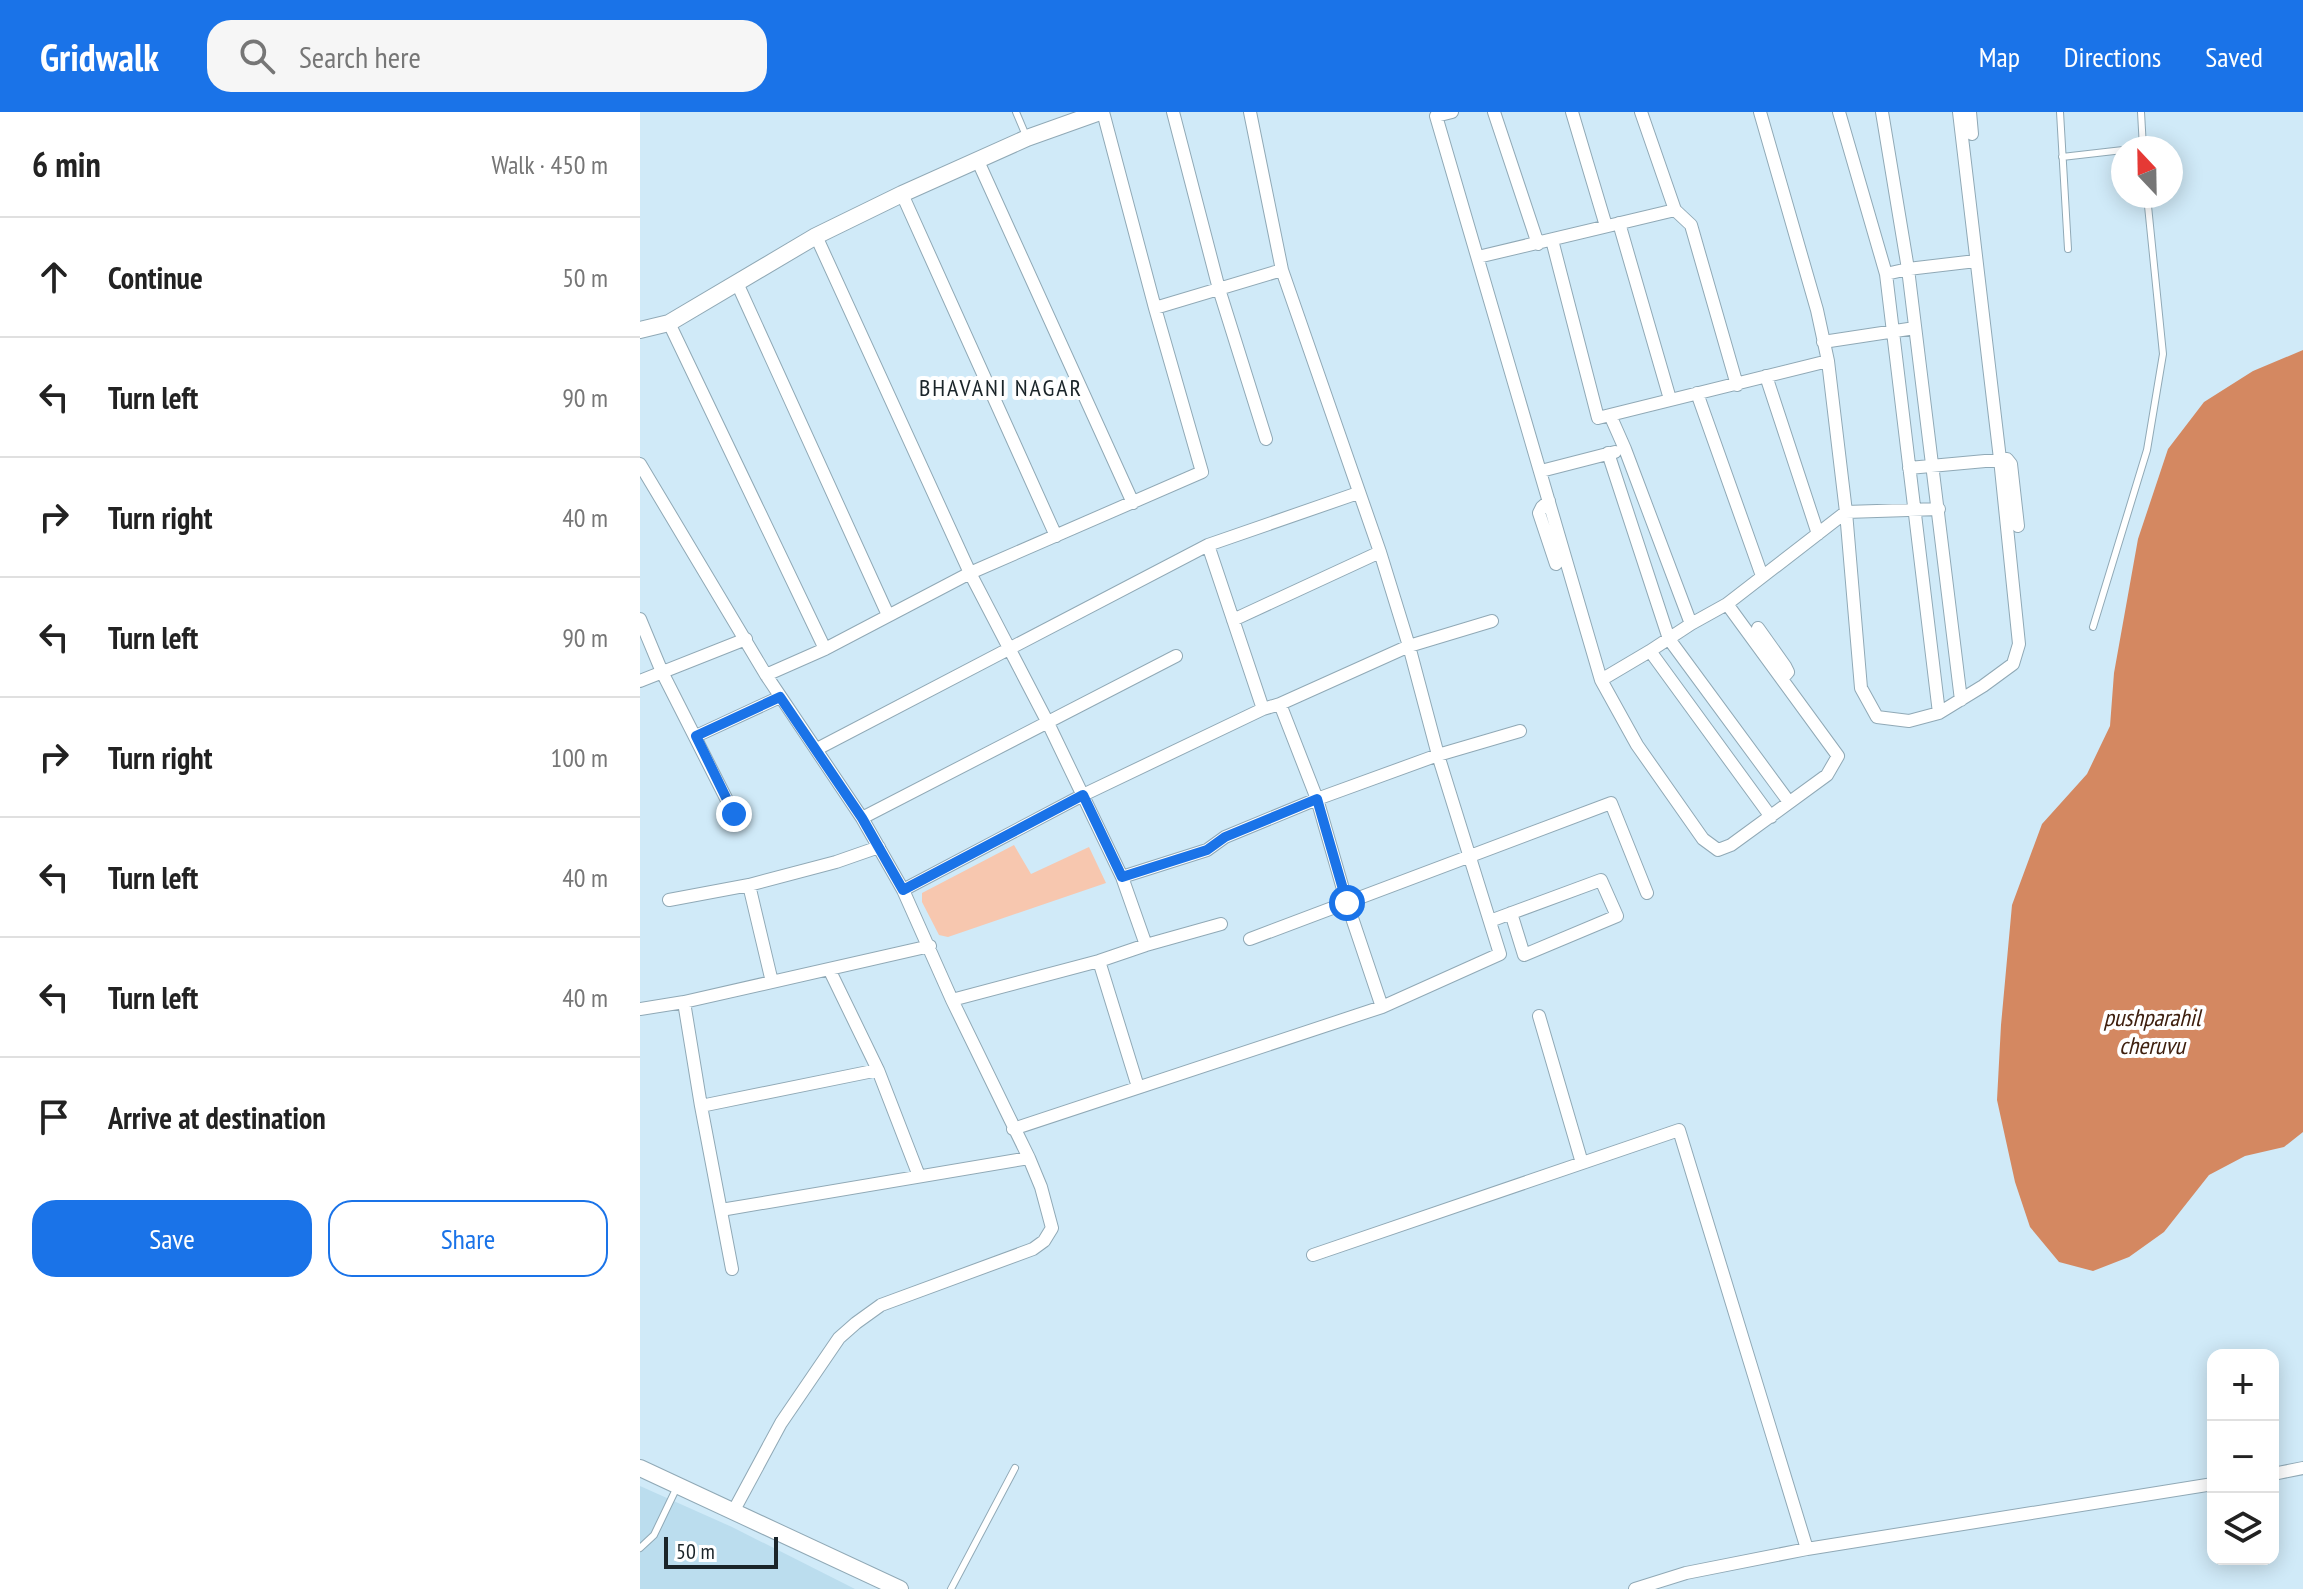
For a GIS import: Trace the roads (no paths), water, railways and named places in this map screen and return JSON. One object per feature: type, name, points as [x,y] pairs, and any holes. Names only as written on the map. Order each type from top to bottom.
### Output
[{"type":"street","points":[[640,330],[669,323],[816,236],[902,194],[1027,138],[1101,112],[1202,472],[970,573],[825,649],[766,675]]},
{"type":"street","points":[[1173,112],[1219,289],[1266,439]]},
{"type":"street","points":[[1013,1129],[1382,1007],[1500,954],[1438,755],[1380,552],[1282,270],[1250,112]]},
{"type":"street","points":[[1452,112],[1436,114],[1601,680],[1637,745],[1703,839],[1718,850],[1731,845],[1827,775],[1838,756],[1727,604]]},
{"type":"street","points":[[1494,112],[1538,244]]},
{"type":"street","points":[[1572,112],[1606,226]]},
{"type":"street","points":[[1641,112],[1675,210],[1691,225],[1737,385]]},
{"type":"street","points":[[1760,112],[1810,284],[1828,361],[1846,512],[1861,688],[1877,717],[1909,721],[1939,713],[2013,664],[2019,644],[1959,112]]},
{"type":"street","points":[[1839,112],[1886,274],[1939,713]]},
{"type":"street","points":[[1882,112],[1908,269],[1961,700]]},
{"type":"street","points":[[1970,112],[1972,134]]},
{"type":"street","points":[[977,159],[1133,503]]},
{"type":"street","points":[[902,194],[1056,536]]},
{"type":"street","points":[[1478,257],[1675,210]]},
{"type":"street","points":[[1619,223],[1670,399]]},
{"type":"street","points":[[816,236],[970,573],[1048,723],[1122,877],[1146,945]]},
{"type":"street","points":[[1552,240],[1598,418],[1828,361]]},
{"type":"street","points":[[1886,274],[1976,261]]},
{"type":"street","points":[[1155,308],[1282,270]]},
{"type":"street","points":[[737,283],[888,615]]},
{"type":"street","points":[[669,323],[825,649]]},
{"type":"street","points":[[1823,342],[1915,328]]},
{"type":"street","points":[[1766,376],[1818,534]]},
{"type":"street","points":[[1697,393],[1762,576]]},
{"type":"street","points":[[1610,415],[1691,624]]},
{"type":"street","points":[[1541,471],[1625,449]]},
{"type":"street","points":[[1608,453],[1669,639],[1789,802]]},
{"type":"street","points":[[1909,468],[2007,459],[2011,464],[2018,526]]},
{"type":"street","points":[[640,464],[766,675],[862,818],[903,890],[952,1000],[1029,1158],[1052,1228],[1044,1241],[1033,1249],[881,1305],[839,1338],[781,1423],[733,1512]]},
{"type":"street","points":[[817,749],[1208,545],[1358,493]]},
{"type":"street","points":[[1549,501],[1539,513],[1556,564]]},
{"type":"street","points":[[1601,680],[1727,604],[1846,512],[1939,509]]},
{"type":"street","points":[[1208,545],[1263,709]]},
{"type":"street","points":[[1233,620],[1380,552]]},
{"type":"street","points":[[640,619],[662,672],[734,814]]},
{"type":"street","points":[[903,890],[1083,795],[1263,709],[1409,646],[1492,621]]},
{"type":"street","points":[[1758,628],[1788,672],[1782,679]]},
{"type":"street","points":[[640,681],[746,639]]},
{"type":"street","points":[[1650,651],[1771,817]]},
{"type":"street","points":[[862,818],[1176,656]]},
{"type":"street","points":[[696,736],[780,697]]},
{"type":"street","points":[[1280,704],[1317,799],[1382,1007]]},
{"type":"street","points":[[1122,877],[1207,850],[1225,837],[1317,799],[1438,755],[1520,731]]},
{"type":"street","points":[[1250,939],[1611,803],[1647,893]]},
{"type":"street","points":[[669,900],[749,885],[879,847]]},
{"type":"street","points":[[1490,921],[1511,913],[1601,880],[1617,916],[1524,955],[1511,913]]},
{"type":"street","points":[[749,885],[772,982]]},
{"type":"street","points":[[952,1000],[1099,961],[1221,924]]},
{"type":"street","points":[[640,1009],[684,1002],[930,946]]},
{"type":"street","points":[[1099,961],[1138,1087]]},
{"type":"street","points":[[829,969],[878,1070],[919,1176]]},
{"type":"street","points":[[684,1002],[732,1269]]},
{"type":"street","points":[[1539,1016],[1582,1163]]},
{"type":"street","points":[[701,1106],[878,1070]]},
{"type":"street","points":[[1313,1255],[1679,1130],[1807,1549]]},
{"type":"street","points":[[721,1210],[1029,1158]]},
{"type":"street","points":[[640,1468],[900,1589]]},
{"type":"street","points":[[2279,1473],[2303,1468]]},
{"type":"street","points":[[1635,1589],[1686,1573],[1807,1549],[2207,1485]]},
{"type":"lane","points":[[1016,112],[1027,138]]},
{"type":"lane","points":[[2060,112],[2068,249]]},
{"type":"lane","points":[[2141,112],[2142,136]]},
{"type":"lane","points":[[2062,157],[2111,151]]},
{"type":"lane","points":[[2093,627],[2147,450],[2163,354],[2148,208]]},
{"type":"lane","points":[[951,1589],[1015,1468]]},
{"type":"lane","points":[[640,1548],[654,1535],[677,1486]]},
{"type":"water","name":"pushparahil cheruvu","points":[[2303,350],[2303,1132],[2284,1147],[2245,1156],[2209,1175],[2164,1232],[2129,1257],[2093,1271],[2059,1262],[2030,1227],[2015,1182],[1997,1100],[2012,905],[2042,824],[2087,774],[2110,726],[2114,673],[2138,539],[2168,449],[2204,402],[2253,371]]},
{"type":"district","name":"BHAVANI NAGAR","points":[[1001,388]]}]
